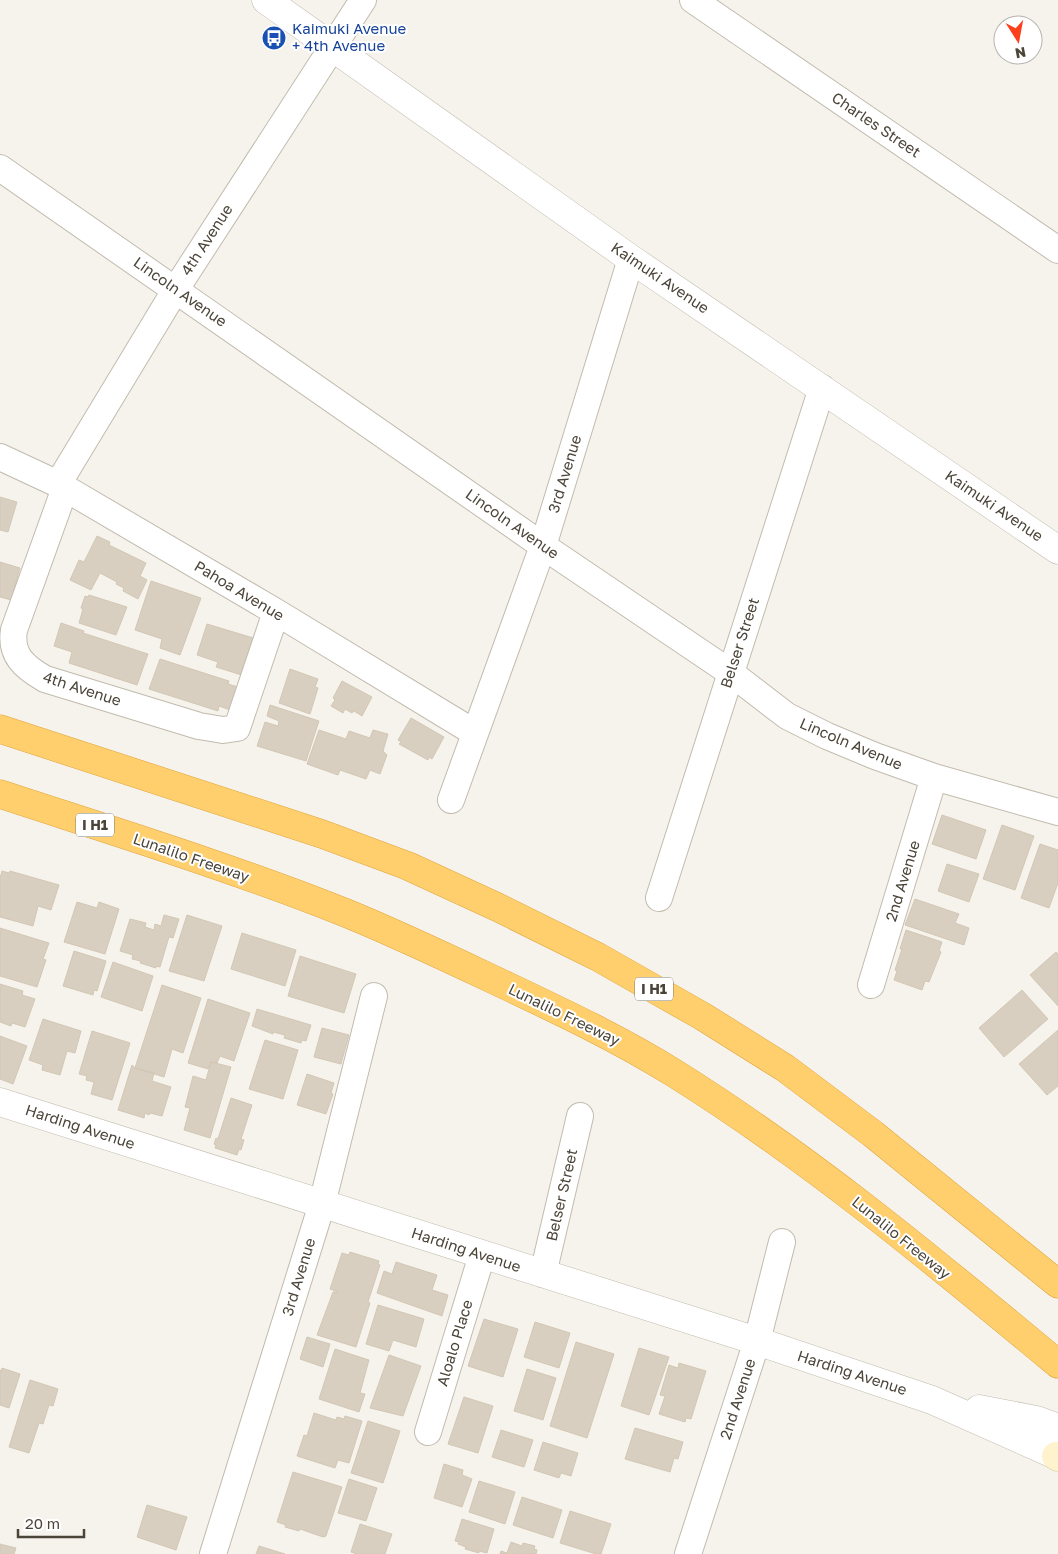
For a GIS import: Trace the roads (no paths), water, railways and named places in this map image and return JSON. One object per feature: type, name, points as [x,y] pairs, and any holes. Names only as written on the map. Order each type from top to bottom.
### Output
[{"type":"highway","points":[[0,714],[119,767]]},
{"type":"highway","name":"I H1","points":[[0,729],[322,834],[408,866],[598,957],[702,1016],[785,1068],[874,1134],[1049,1277]]},
{"type":"highway","name":"Lunalilo Freeway","points":[[0,794],[189,857],[348,914],[496,981],[620,1042],[673,1073],[745,1120],[847,1194],[1058,1364]]},
{"type":"highway","points":[[0,811],[189,857]]},
{"type":"highway","points":[[1008,1323],[1058,1376]]},
{"type":"street","name":"Kaimuki Avenue","points":[[266,0],[631,259],[1058,550]]},
{"type":"street","name":"4th Avenue","points":[[276,612],[237,728],[223,730],[199,726],[45,679],[26,666],[20,659],[15,650],[13,640],[14,630],[62,486],[176,289],[363,0]]},
{"type":"street","name":"Charles Street","points":[[693,0],[1058,250]]},
{"type":"street","name":"Lincoln Avenue","points":[[0,168],[543,546],[731,673],[787,716],[875,756],[934,777],[1058,812]]},
{"type":"street","name":"3rd Avenue","points":[[451,800],[543,546],[631,259]]},
{"type":"street","name":"Belser Street","points":[[659,898],[822,388]]},
{"type":"street","name":"Pahoa Avenue","points":[[0,457],[62,486],[276,612],[474,733]]},
{"type":"street","name":"2nd Avenue","points":[[871,985],[934,777]]},
{"type":"street","name":"3rd Avenue","points":[[213,1554],[322,1204],[374,996]]},
{"type":"street","name":"Harding Avenue","points":[[0,1102],[758,1341],[932,1400],[1057,1456]]},
{"type":"street","name":"Belser Street","points":[[543,1274],[580,1116]]},
{"type":"street","name":"2nd Avenue","points":[[688,1554],[758,1341],[782,1242]]},
{"type":"street","name":"Aloalo Place","points":[[428,1432],[482,1255]]},
{"type":"street","name":"Harding Avenue","points":[[932,1400],[1036,1420],[1058,1428]]},
{"type":"place","name":"Kaimuki Avenue + 4th Avenue","points":[[274,38]]}]
